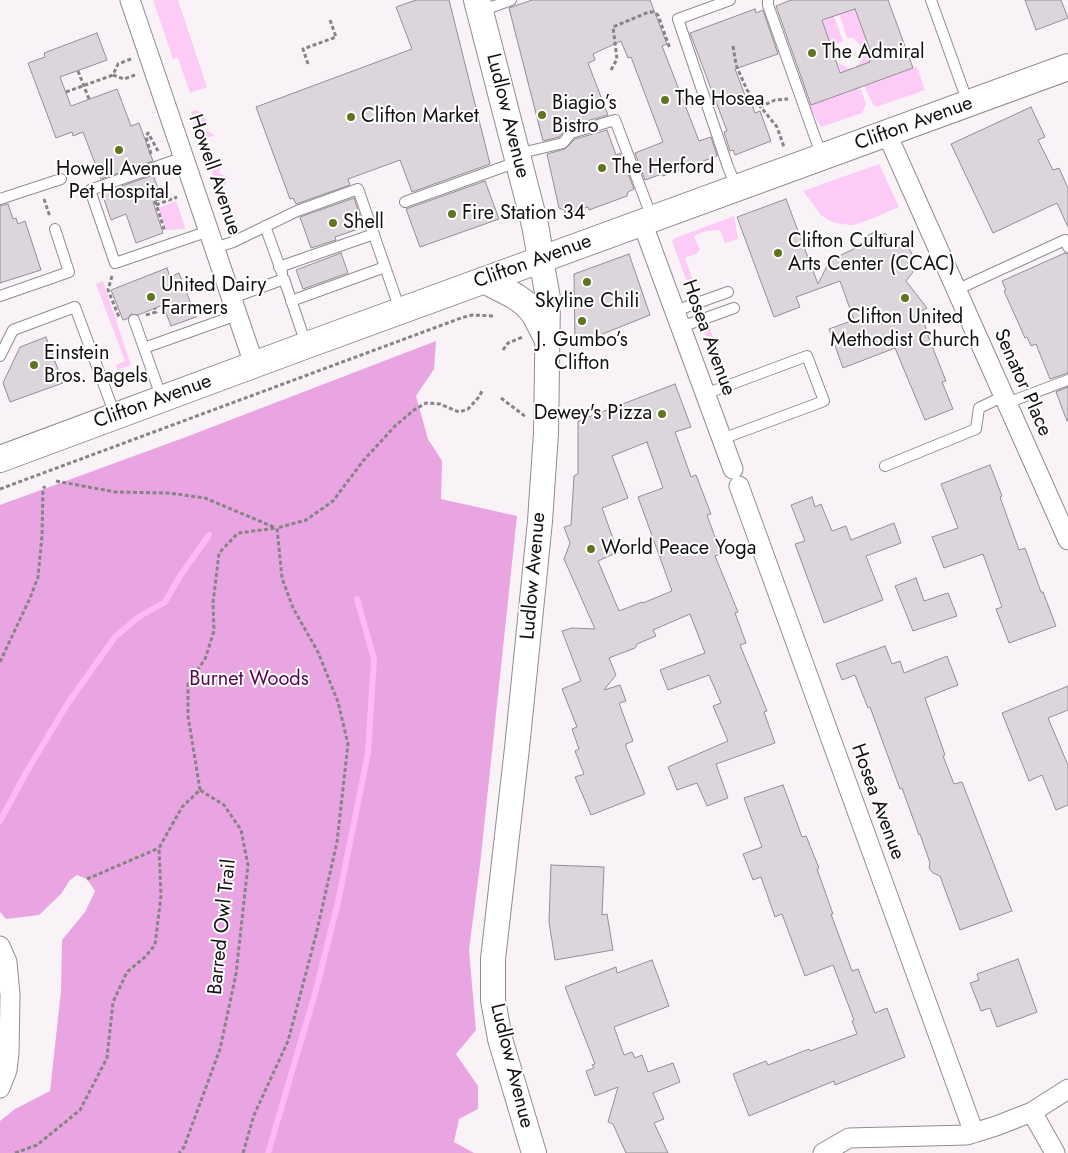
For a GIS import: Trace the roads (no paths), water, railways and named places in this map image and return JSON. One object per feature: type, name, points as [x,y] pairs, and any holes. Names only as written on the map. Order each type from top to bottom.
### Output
[{"type":"main road","name":"Ludlow Avenue","points":[[479,6],[541,259]]},
{"type":"main road","name":"Clifton Avenue","points":[[0,459],[254,364],[1068,67]]},
{"type":"main road","points":[[484,280],[516,296],[526,304],[534,314],[547,338]]},
{"type":"street","name":"Howell Avenue","points":[[130,0],[254,364]]},
{"type":"street","name":"Senator Place","points":[[887,134],[1068,540]]},
{"type":"street","name":"Hosea Avenue","points":[[647,220],[678,319],[974,1133]]},
{"type":"street","name":"Ludlow Avenue","points":[[534,1153],[500,1039],[493,1000],[493,959],[540,521],[546,433],[548,298],[541,259]]},
{"type":"street","points":[[0,946],[7,962],[5,992],[9,1053],[7,1070],[0,1088]]},
{"type":"street","points":[[823,1153],[849,1138],[967,1135],[1032,1112],[1068,1088]]},
{"type":"street","points":[[1032,1112],[1055,1153]]},
{"type":"lane","points":[[479,6],[511,0]]},
{"type":"lane","points":[[730,0],[678,19],[728,167],[737,188]]},
{"type":"lane","points":[[768,0],[768,5],[822,157]]},
{"type":"lane","points":[[931,0],[968,104]]},
{"type":"lane","points":[[405,202],[517,158],[563,143],[571,132],[615,120],[647,220]]},
{"type":"lane","points":[[184,157],[90,190],[115,263],[169,245],[212,240],[233,242],[297,211],[358,189],[401,311]]},
{"type":"lane","points":[[0,200],[61,179]]},
{"type":"lane","points":[[265,226],[307,345]]},
{"type":"lane","points":[[0,296],[69,272],[55,229]]},
{"type":"lane","points":[[279,267],[374,234]]},
{"type":"lane","points":[[956,290],[1065,240],[1068,247]]},
{"type":"lane","points":[[291,301],[385,267]]},
{"type":"lane","points":[[144,348],[234,306],[284,279]]},
{"type":"lane","points":[[678,319],[728,292]]},
{"type":"lane","points":[[0,356],[13,330],[76,307],[115,416]]},
{"type":"lane","points":[[678,319],[734,308]]},
{"type":"lane","points":[[134,320],[162,398]]},
{"type":"lane","points":[[705,394],[807,356],[824,401],[722,439]]},
{"type":"lane","points":[[885,466],[976,429],[979,408],[1068,380]]},
{"type":"waterway","points":[[0,821],[27,771],[68,703],[115,637],[140,616],[165,602],[180,576],[209,535]]},
{"type":"waterway","points":[[268,1153],[316,990],[338,902],[368,753],[374,659],[357,599]]},
{"type":"place","name":"The Admiral","points":[[812,53]]},
{"type":"place","name":"The Hosea","points":[[665,100]]},
{"type":"place","name":"Biagio’s Bistro","points":[[542,115]]},
{"type":"place","name":"Clifton Market","points":[[351,117]]},
{"type":"place","name":"Howell Avenue Pet Hospital","points":[[119,150]]},
{"type":"place","name":"The Herford","points":[[602,168]]},
{"type":"place","name":"Fire Station 34","points":[[452,214]]},
{"type":"place","name":"Shell","points":[[333,223]]},
{"type":"place","name":"Clifton Cultural Arts Center (CCAC)","points":[[778,253]]},
{"type":"place","name":"Skyline Chili","points":[[587,282]]},
{"type":"place","name":"United Dairy Farmers","points":[[151,297]]},
{"type":"place","name":"Clifton United Methodist Church","points":[[905,298]]},
{"type":"place","name":"J. Gumbo’s Clifton","points":[[582,321]]},
{"type":"place","name":"Einstein Bros. Bagels","points":[[34,365]]},
{"type":"place","name":"Dewey's Pizza","points":[[662,414]]},
{"type":"place","name":"World Peace Yoga","points":[[591,549]]},
{"type":"park label","name":"Burnet Woods","points":[[249,680]]}]
